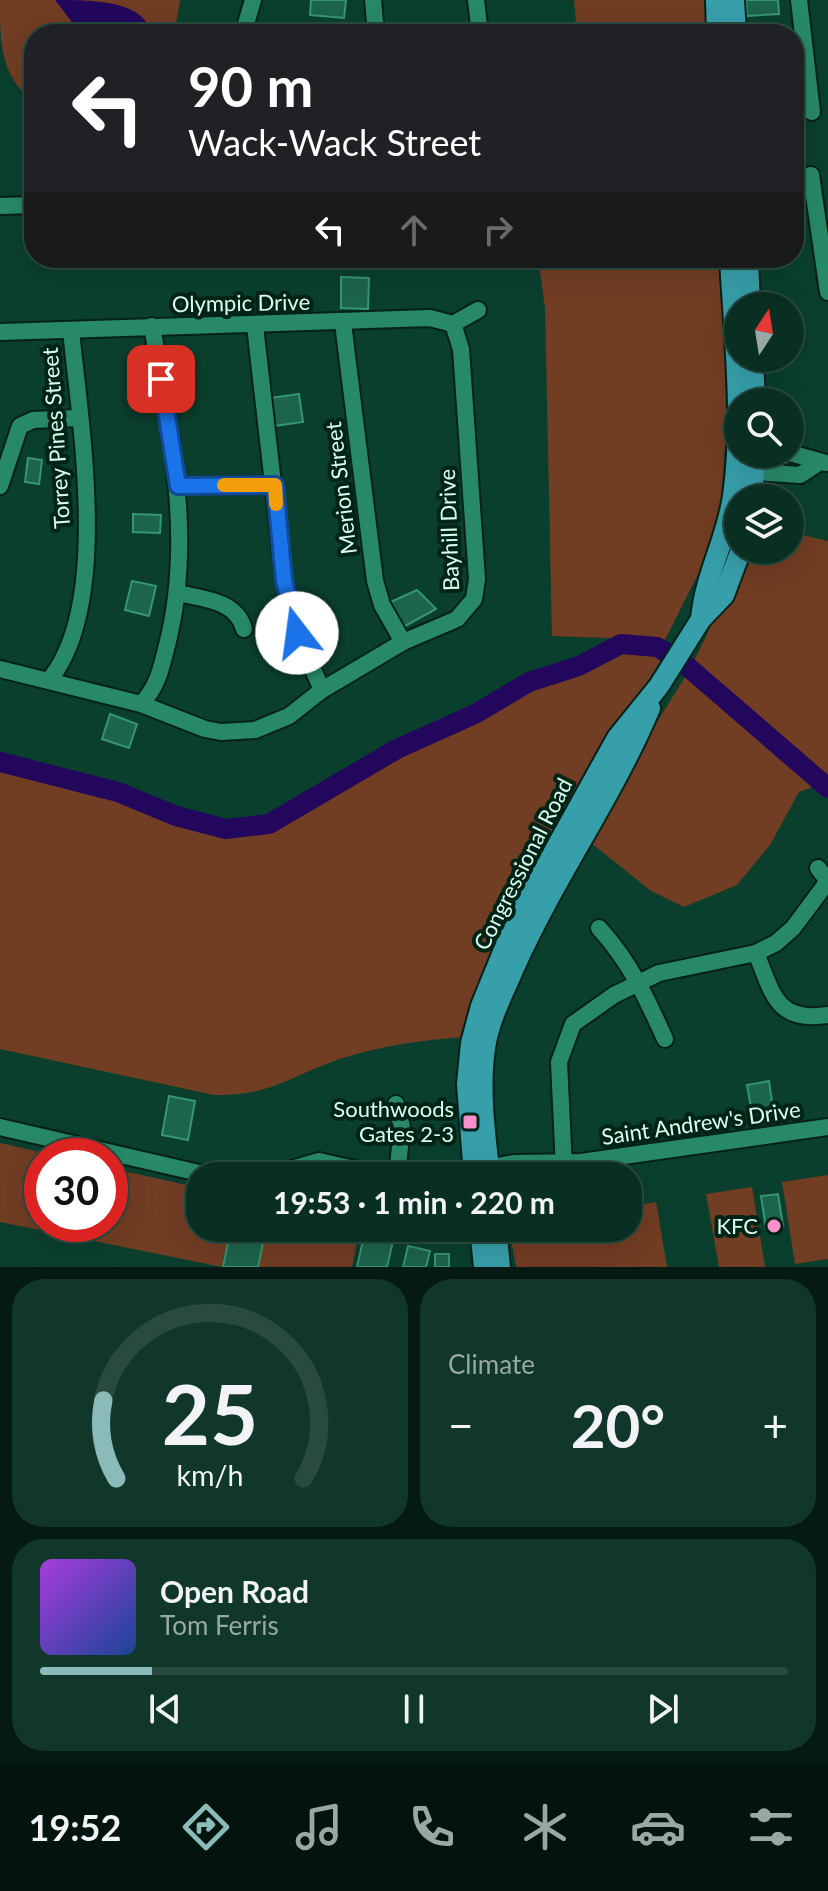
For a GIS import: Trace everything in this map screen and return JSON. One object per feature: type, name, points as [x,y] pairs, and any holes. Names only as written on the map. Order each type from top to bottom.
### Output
[{"type":"main road","points":[[716,0],[717,24]]},
{"type":"main road","points":[[734,0],[735,24]]},
{"type":"main road","name":"Congressional Road","points":[[731,268],[737,388]]},
{"type":"main road","points":[[748,268],[749,292]]},
{"type":"main road","name":"Congressional Road","points":[[701,619],[704,585],[727,533],[742,468]]},
{"type":"main road","name":"Congressional Road","points":[[480,1162],[467,1084],[471,1043],[481,1006],[516,920],[617,738],[660,685],[701,619],[724,595],[736,564]]},
{"type":"main road","points":[[481,1242],[484,1267]]},
{"type":"main road","points":[[497,1242],[500,1267]]},
{"type":"street","points":[[246,24],[253,0]]},
{"type":"street","points":[[373,0],[375,24]]},
{"type":"street","points":[[476,0],[479,24]]},
{"type":"street","points":[[799,0],[799,24]]},
{"type":"street","points":[[804,90],[812,112]]},
{"type":"street","points":[[811,175],[828,292]]},
{"type":"street","points":[[0,206],[24,205]]},
{"type":"street","points":[[453,324],[478,310]]},
{"type":"street","name":"Olympic Drive","points":[[0,332],[430,318],[453,324]]},
{"type":"street","name":"Merion Street","points":[[343,323],[375,581],[382,605],[403,642]]},
{"type":"street","name":"Bayhill Drive","points":[[0,669],[141,704],[205,729],[239,732],[289,716],[322,690],[403,642],[457,619],[468,610],[476,591],[461,349],[453,324]]},
{"type":"street","points":[[141,704],[157,682],[178,593],[178,486],[152,326]]},
{"type":"street","points":[[255,326],[289,609],[322,690]]},
{"type":"street","name":"Torrey Pines Street","points":[[50,679],[71,645],[82,586],[87,514],[71,330]]},
{"type":"street","points":[[0,486],[20,417],[79,418]]},
{"type":"street","points":[[804,457],[824,463]]},
{"type":"street","points":[[776,468],[800,475],[824,463]]},
{"type":"street","points":[[178,486],[275,485]]},
{"type":"street","points":[[178,593],[233,609],[241,616],[244,629]]},
{"type":"street","points":[[564,1162],[559,1062],[565,1038],[573,1024],[588,1011],[639,981],[682,966],[756,953],[776,943],[793,928],[825,877]]},
{"type":"street","points":[[599,928],[625,957],[665,1039]]},
{"type":"street","points":[[756,953],[777,1002],[794,1023],[828,1015]]},
{"type":"street","points":[[396,1104],[402,1127],[398,1162]]},
{"type":"street","points":[[0,1127],[186,1170]]},
{"type":"street","name":"Saint Andrew's Drive","points":[[581,1162],[828,1127]]},
{"type":"shaded area","points":[[0,0],[180,0],[176,24],[24,24],[24,93],[8,70],[1,31]]},
{"type":"shaded area","points":[[55,0],[114,4],[139,14],[147,24],[73,24]]},
{"type":"shaded area","points":[[574,0],[706,0],[707,24],[576,24]]},
{"type":"shaded area","points":[[539,268],[721,268],[724,372],[727,388],[724,388],[724,459],[719,532],[665,640],[552,636],[545,308]]},
{"type":"shaded area","points":[[804,535],[828,541],[828,788],[822,784],[799,792],[770,845],[737,885],[684,907],[651,891],[585,838],[690,669],[741,564],[804,564]]},
{"type":"shaded area","points":[[656,643],[665,653],[554,835],[465,1037],[373,1050],[343,1058],[267,1088],[214,1095],[0,1049],[0,762],[118,792],[176,816],[226,829],[269,824],[397,749],[475,714],[529,682],[579,666],[621,644]]},
{"type":"shaded area","points":[[0,1143],[24,1148],[24,1227],[0,1222]]},
{"type":"shaded area","points":[[128,1172],[186,1185],[186,1242],[228,1242],[222,1267],[99,1242],[128,1242]]},
{"type":"shaded area","points":[[828,1175],[828,1259],[795,1264],[782,1182]]},
{"type":"shaded area","points":[[752,1187],[765,1267],[719,1267],[706,1194]]},
{"type":"shaded area","points":[[656,1202],[667,1267],[516,1267],[512,1242],[642,1242],[642,1204]]},
{"type":"shaded area","points":[[263,1242],[357,1242],[352,1267],[258,1267]]},
{"type":"building","points":[[311,0],[346,0],[344,18],[310,15]]},
{"type":"building","points":[[746,0],[778,0],[779,14],[747,16]]},
{"type":"building","points":[[341,277],[369,278],[368,309],[341,308]]},
{"type":"building","points":[[299,394],[303,422],[274,426],[270,398]]},
{"type":"building","points":[[28,458],[42,460],[39,484],[25,482]]},
{"type":"building","points":[[133,514],[161,515],[160,533],[133,532]]},
{"type":"building","points":[[132,581],[156,586],[149,616],[125,610]]},
{"type":"building","points":[[417,590],[436,609],[396,631],[384,605]]},
{"type":"building","points":[[110,714],[137,724],[129,748],[102,739]]},
{"type":"building","points":[[769,1081],[773,1109],[752,1113],[747,1085]]},
{"type":"building","points":[[169,1096],[195,1101],[188,1140],[162,1135]]},
{"type":"building","points":[[778,1194],[783,1226],[766,1229],[761,1196]]},
{"type":"building","points":[[228,1242],[263,1242],[258,1267],[223,1267]]},
{"type":"building","points":[[363,1242],[393,1242],[387,1267],[357,1267]]},
{"type":"building","points":[[408,1246],[430,1251],[426,1267],[403,1267]]},
{"type":"building","points":[[435,1254],[449,1254],[449,1267],[435,1267]]},
{"type":"waterway","points":[[0,762],[118,792],[176,816],[226,829],[269,824],[397,749],[475,714],[529,682],[579,666],[621,644],[657,647],[680,660],[828,788]]},
{"type":"slow traffic","points":[[224,485],[275,485],[276,504]]},
{"type":"place","name":"Southwoods Gates 2-3","points":[[470,1122]]},
{"type":"place","name":"KFC","points":[[774,1226]]},
{"type":"route","points":[[161,379],[178,486],[275,485],[284,580],[297,633]]}]
